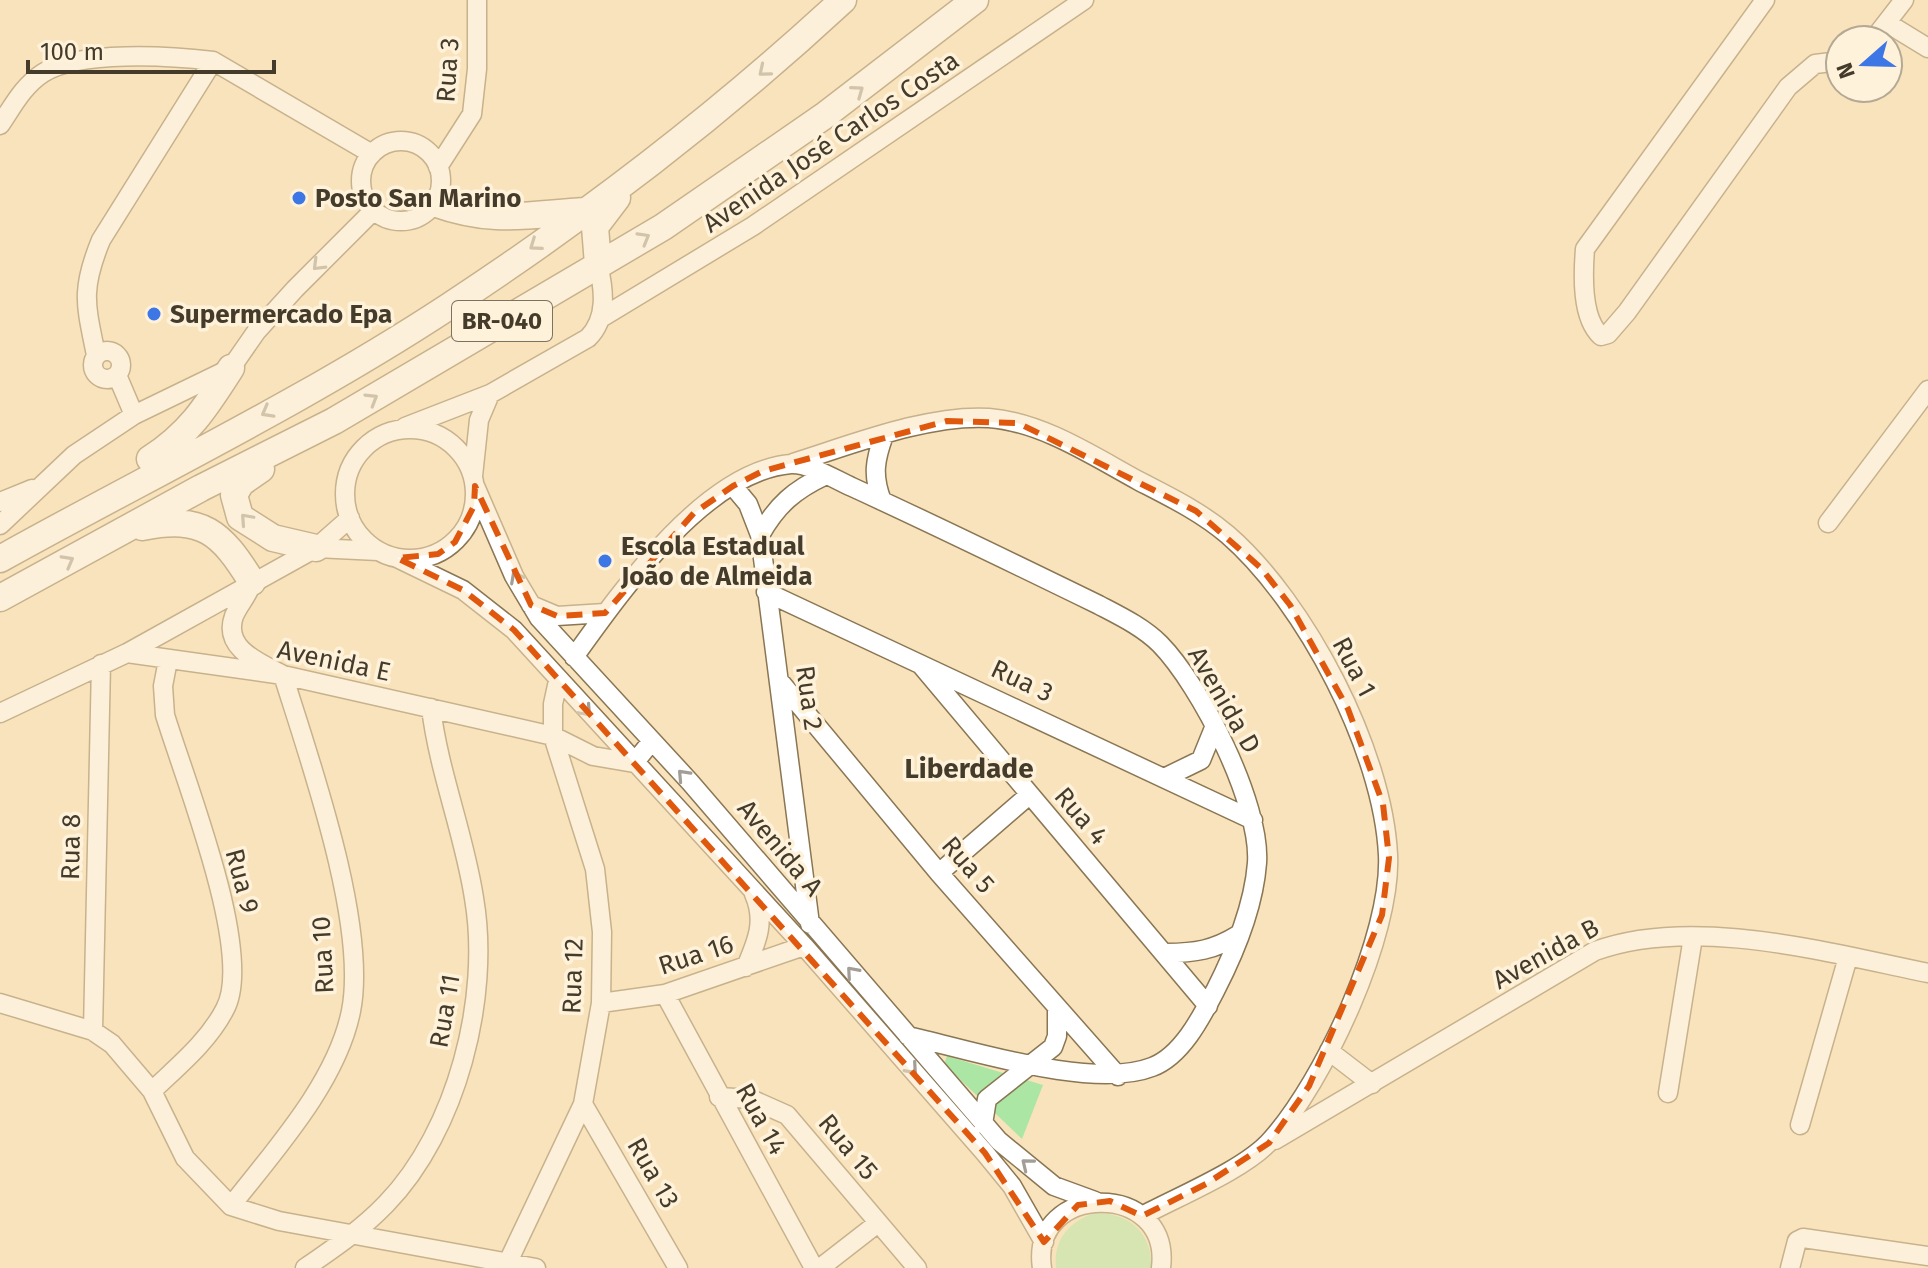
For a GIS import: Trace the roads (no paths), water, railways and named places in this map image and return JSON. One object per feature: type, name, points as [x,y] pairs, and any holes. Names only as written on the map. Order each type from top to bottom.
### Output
[{"type":"highway","name":"BR-040","points":[[0,559],[384,346],[448,307],[635,177],[794,45],[843,0]]},
{"type":"highway","name":"BR-040","points":[[0,598],[334,421],[598,264],[732,181],[975,0]]},
{"type":"highway","points":[[598,264],[595,227],[635,177]]},
{"type":"highway","points":[[434,203],[466,214],[495,219],[584,211]]},
{"type":"highway","points":[[0,542],[180,440],[205,411],[231,368]]},
{"type":"highway","points":[[316,548],[273,538],[254,529],[240,517],[234,495],[241,483],[253,474],[334,421]]},
{"type":"highway","points":[[122,531],[176,522],[205,528],[231,548],[252,582]]},
{"type":"street","name":"Rua 3","points":[[434,161],[458,139],[472,114],[477,69],[477,0]]},
{"type":"street","name":"Avenida José Carlos Costa","points":[[395,430],[490,394],[588,338],[601,318],[753,226],[1084,0]]},
{"type":"street","points":[[1765,0],[1585,249],[1583,270],[1589,315],[1601,336],[1608,334],[1627,312],[1788,87],[1815,64],[1824,63]]},
{"type":"street","points":[[1904,0],[1887,23],[1928,48]]},
{"type":"street","points":[[2,119],[33,80],[63,64],[158,58],[213,61],[343,140],[368,159]]},
{"type":"street","points":[[134,415],[116,382],[121,361],[117,355],[97,348],[87,326],[85,293],[90,265],[101,240],[213,61]]},
{"type":"street","points":[[395,142],[420,147],[434,161],[440,185],[434,203],[413,220],[399,221],[374,210],[362,189],[368,159],[395,142]]},
{"type":"street","points":[[0,525],[74,455],[134,415],[231,368],[256,332],[374,210]]},
{"type":"street","points":[[598,264],[601,318]]},
{"type":"street","points":[[1828,523],[1928,390]]},
{"type":"street","points":[[316,548],[378,551],[397,558],[418,559],[438,554],[455,542],[467,526],[474,506],[479,420],[490,394]]},
{"type":"street","name":"Rua 1","points":[[793,463],[884,435],[947,421],[988,418],[1018,423],[1068,443],[1196,511],[1228,534],[1261,568],[1290,605],[1348,709],[1368,755],[1383,804],[1389,858],[1382,915],[1367,963],[1329,1051],[1269,1143],[1206,1184],[1142,1216]]},
{"type":"street","points":[[378,551],[361,537],[350,518],[345,496],[348,474],[358,454],[374,439],[395,430],[416,429],[437,435],[455,447],[468,465],[474,482]]},
{"type":"street","points":[[882,501],[874,482],[875,462],[884,435]]},
{"type":"street","points":[[574,657],[605,613],[694,513],[733,486],[763,471],[793,463]]},
{"type":"street","name":"Avenida D","points":[[793,463],[882,501],[1133,622],[1160,645],[1185,678],[1239,777],[1253,820],[1257,863],[1238,935],[1208,1006],[1183,1042],[1155,1066],[1118,1076],[1033,1063],[908,1036]]},
{"type":"street","points":[[760,535],[775,509],[786,498],[798,488],[826,475]]},
{"type":"street","name":"Avenida A","points":[[474,482],[514,576],[531,605],[983,1124],[1054,1186],[1095,1201],[1124,1205],[1142,1216]]},
{"type":"street","points":[[0,502],[42,484]]},
{"type":"street","name":"Rua 2","points":[[733,486],[748,504],[760,535],[782,684],[810,924]]},
{"type":"street","points":[[0,713],[127,653],[316,548],[350,518]]},
{"type":"street","name":"Avenida A","points":[[397,558],[463,590],[514,630],[804,946],[985,1153],[1012,1186],[1044,1242]]},
{"type":"street","points":[[252,582],[248,598],[235,613],[231,628],[236,644],[245,654],[283,675]]},
{"type":"street","name":"Rua 3","points":[[766,592],[1253,820]]},
{"type":"street","points":[[531,605],[557,616],[605,613]]},
{"type":"street","name":"Avenida E","points":[[127,653],[283,675],[553,736],[593,756],[634,763]]},
{"type":"street","name":"Rua 9","points":[[152,1091],[206,1038],[227,1007],[235,964],[224,908],[165,715],[163,686],[168,660]]},
{"type":"street","name":"Rua 4","points":[[916,660],[1208,1006]]},
{"type":"street","name":"Rua 8","points":[[93,1031],[101,664]]},
{"type":"street","name":"Rua 10","points":[[231,1206],[302,1113],[331,1063],[351,1012],[354,959],[348,908],[283,675]]},
{"type":"street","name":"Rua 12","points":[[508,1262],[583,1104],[601,1003],[602,932],[595,869],[553,736],[553,704],[558,681]]},
{"type":"street","name":"Rua 5","points":[[782,684],[939,873],[1118,1076]]},
{"type":"street","name":"Rua 11","points":[[305,1268],[353,1234],[388,1202],[434,1132],[459,1078],[476,1009],[480,963],[475,902],[459,828],[437,758],[431,708]]},
{"type":"street","points":[[1164,778],[1201,760],[1214,728]]},
{"type":"street","points":[[634,763],[652,741]]},
{"type":"street","points":[[939,873],[1028,796]]},
{"type":"street","points":[[746,967],[761,927],[760,908],[752,889]]},
{"type":"street","points":[[1166,953],[1206,950],[1238,935]]},
{"type":"street","points":[[1668,1093],[1693,937]]},
{"type":"street","name":"Avenida B","points":[[1269,1143],[1595,951],[1647,938],[1693,937],[1776,945],[1928,973]]},
{"type":"street","name":"Rua 16","points":[[601,1003],[665,994],[804,946]]},
{"type":"street","points":[[1800,1125],[1848,957]]},
{"type":"street","name":"Rua 14","points":[[665,994],[719,1097],[817,1268]]},
{"type":"street","points":[[0,1003],[93,1031],[133,1064],[152,1091],[185,1158],[231,1206],[279,1221],[536,1268]]},
{"type":"street","points":[[983,1124],[987,1099],[1053,1047],[1057,1036],[1057,1008]]},
{"type":"street","points":[[1329,1051],[1372,1084]]},
{"type":"street","name":"Rua 15","points":[[719,1097],[751,1099],[787,1115],[917,1268]]},
{"type":"street","name":"Rua 13","points":[[583,1104],[678,1268]]},
{"type":"street","points":[[1042,1268],[1044,1242],[1063,1214],[1095,1201]]},
{"type":"street","points":[[1142,1216],[1159,1244],[1161,1268]]},
{"type":"street","points":[[817,1268],[878,1223]]},
{"type":"street","points":[[1790,1268],[1797,1241],[1810,1238],[1928,1256]]},
{"type":"place","name":"Posto San Marino","points":[[299,198]]},
{"type":"place","name":"Supermercado Epa","points":[[154,314]]},
{"type":"place","name":"Escola Estadual João de Almeida","points":[[605,561]]},
{"type":"district","name":"Liberdade","points":[[969,768]]}]
